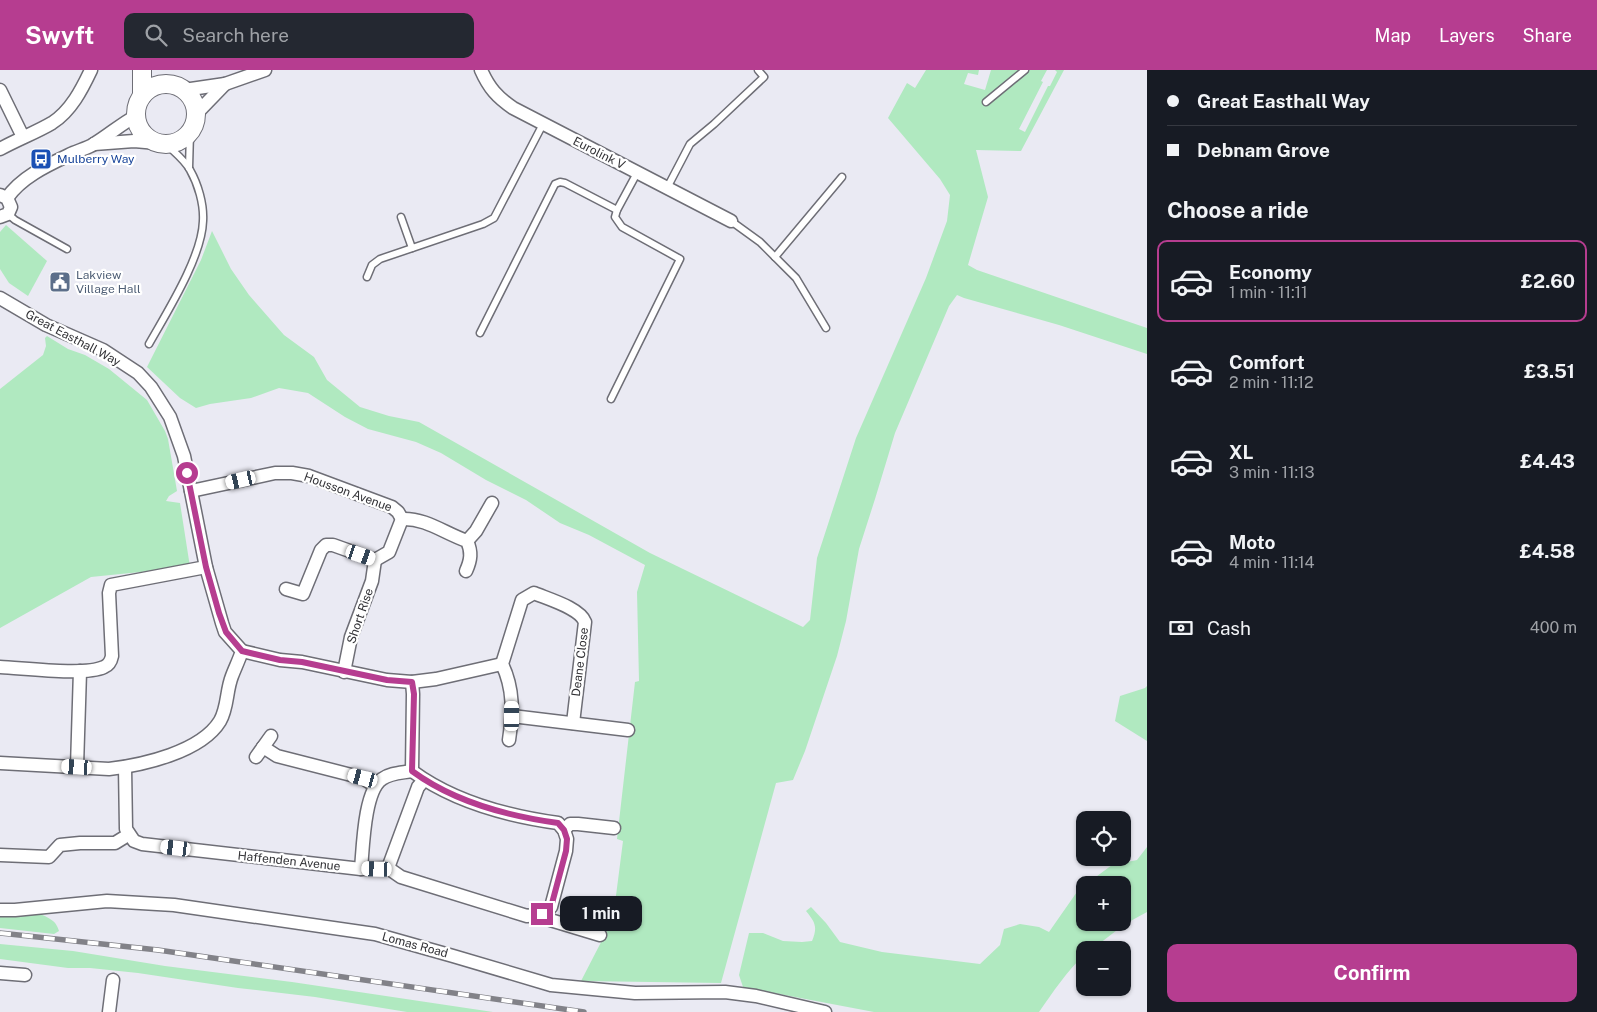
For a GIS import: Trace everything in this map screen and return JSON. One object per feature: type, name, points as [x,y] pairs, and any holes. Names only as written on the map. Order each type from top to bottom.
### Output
[{"type":"street","points":[[0,149],[52,123],[78,94],[91,70]]},
{"type":"street","points":[[142,70],[142,96]]},
{"type":"street","points":[[94,144],[134,141],[162,144],[176,142],[190,132],[195,123],[195,105],[190,97],[162,70]]},
{"type":"street","points":[[162,144],[149,139],[142,133],[138,125],[136,109],[142,96],[148,90],[166,84],[180,88],[226,84],[265,70]]},
{"type":"street","name":"Eurolink V","points":[[481,70],[499,99],[543,124],[731,221]]},
{"type":"street","points":[[196,114],[226,84]]},
{"type":"street","points":[[0,90],[23,137]]},
{"type":"street","points":[[4,215],[11,207],[4,196],[14,188],[29,177],[66,156],[94,144],[121,124],[136,116]]},
{"type":"street","name":"Great Easthall Way","points":[[0,298],[46,325],[103,350],[138,373],[151,387],[170,417],[184,456],[206,567],[226,632],[242,651]]},
{"type":"street","name":"Housson Avenue","points":[[190,491],[275,473],[309,476],[392,506],[402,519],[412,518],[421,520],[467,541]]},
{"type":"street","points":[[466,571],[470,561],[470,547],[467,541],[476,531],[492,503]]},
{"type":"street","points":[[286,589],[303,594],[321,550],[326,545],[333,545],[375,560],[389,552],[402,519]]},
{"type":"street","name":"Short Rise","points":[[344,672],[352,637],[372,582],[375,560]]},
{"type":"street","points":[[0,667],[80,671],[106,667],[111,661],[109,593],[112,585],[206,567]]},
{"type":"street","name":"Deane Close","points":[[502,664],[518,610],[522,600],[527,596],[534,593],[574,610],[583,616],[585,630],[573,723]]},
{"type":"street","points":[[0,763],[109,769],[125,767],[170,755],[200,741],[220,721],[225,709],[232,676],[242,651],[387,680],[412,682],[436,679],[502,664],[512,699],[512,716],[508,740]]},
{"type":"street","points":[[77,767],[80,671]]},
{"type":"street","points":[[412,682],[414,694],[412,771]]},
{"type":"street","points":[[512,716],[628,730]]},
{"type":"street","points":[[271,736],[259,752],[363,778],[375,786]]},
{"type":"street","points":[[0,855],[49,857],[60,846],[80,843],[115,843],[128,835],[125,824],[125,767]]},
{"type":"street","points":[[361,869],[368,802],[375,786],[390,775],[412,771],[424,780],[452,794],[493,810],[558,823],[564,830],[567,839],[566,851],[551,907],[542,914],[527,916],[401,877],[388,868],[418,787],[424,780]]},
{"type":"street","points":[[564,830],[570,824],[614,828]]},
{"type":"street","name":"Haffenden Avenue","points":[[128,835],[134,841],[142,844],[361,869],[388,868]]},
{"type":"street","name":"Lomas Road","points":[[0,910],[107,901],[174,905],[375,934],[551,985],[635,993],[725,992],[756,996],[825,1012]]},
{"type":"street","points":[[542,914],[547,919],[600,935]]},
{"type":"street","points":[[0,973],[25,975]]},
{"type":"street","points":[[109,1012],[114,980]]},
{"type":"lane","points":[[667,188],[690,144],[764,77],[758,70]]},
{"type":"lane","points":[[986,102],[1025,70]]},
{"type":"lane","points":[[367,277],[376,261],[483,224],[494,218],[543,124]]},
{"type":"lane","points":[[149,344],[177,294],[200,245],[203,221],[200,194],[189,168],[190,132]]},
{"type":"lane","points":[[162,144],[189,168]]},
{"type":"lane","points":[[612,399],[680,259],[622,226],[615,217],[637,173]]},
{"type":"lane","points":[[775,257],[842,177]]},
{"type":"lane","points":[[480,333],[554,184],[560,182],[565,184],[617,210]]},
{"type":"lane","points":[[4,215],[67,249]]},
{"type":"lane","points":[[401,217],[412,248]]},
{"type":"lane","points":[[731,221],[760,242],[796,278],[826,328]]},
{"type":"green space","points":[[926,70],[979,70],[978,75],[968,73],[964,84],[985,90],[991,70],[1047,70],[1041,81],[1043,82],[1019,129],[1025,132],[1057,72],[1055,70],[1064,70],[1021,151],[976,150],[988,197],[968,265],[977,270],[1147,328],[1147,354],[1059,325],[957,295],[949,306],[895,433],[859,549],[846,621],[837,656],[805,751],[793,780],[776,783],[721,983],[581,981],[613,919],[623,841],[617,839],[635,682],[639,681],[637,592],[645,565],[589,535],[560,523],[526,500],[486,480],[441,453],[416,442],[368,429],[345,417],[308,393],[279,388],[251,398],[196,408],[180,398],[147,367],[201,260],[212,231],[231,269],[249,295],[284,335],[314,357],[327,380],[360,407],[389,416],[419,422],[650,553],[803,627],[810,620],[817,558],[856,438],[926,278],[947,221],[950,195],[940,179],[888,118],[907,83],[915,88]]},
{"type":"green space","points":[[6,225],[47,261],[28,296],[9,283],[0,269],[0,232]]},
{"type":"green space","points":[[47,336],[68,349],[85,355],[109,369],[147,400],[168,439],[177,491],[169,496],[166,501],[180,503],[190,567],[91,577],[0,628],[0,389],[43,355],[46,346],[45,338]]},
{"type":"green space","points":[[1147,686],[1147,741],[1115,721],[1120,696]]},
{"type":"green space","points":[[1147,847],[1147,912],[1131,921],[1131,876],[1097,876],[1111,866],[1131,866],[1131,861],[1137,860]]},
{"type":"green space","points":[[1076,893],[1076,931],[1116,931],[1103,941],[1076,941],[1076,963],[1039,1012],[874,1012],[743,987],[739,975],[749,933],[763,933],[783,941],[812,941],[815,925],[806,911],[811,907],[840,942],[882,952],[980,964],[1000,945],[1004,929],[1020,924],[1039,927],[1049,932]]},
{"type":"green space","points":[[0,912],[35,913],[47,917],[54,922],[59,931],[54,934],[0,928]]},
{"type":"green space","points":[[0,944],[73,951],[165,966],[292,982],[493,1012],[407,1012],[315,997],[138,973],[90,968],[68,968],[0,959]]},
{"type":"railway","points":[[0,933],[158,950],[584,1012]]},
{"type":"place","name":"Mulberry Way","points":[[41,159]]},
{"type":"place","name":"Lakview Village Hall","points":[[60,282]]},
{"type":"route","points":[[187,473],[206,567],[219,613],[226,632],[242,651],[387,680],[412,682],[414,694],[412,771],[424,780],[452,794],[493,810],[538,821],[558,823],[564,830],[567,839],[566,851],[551,907],[542,914]]}]
